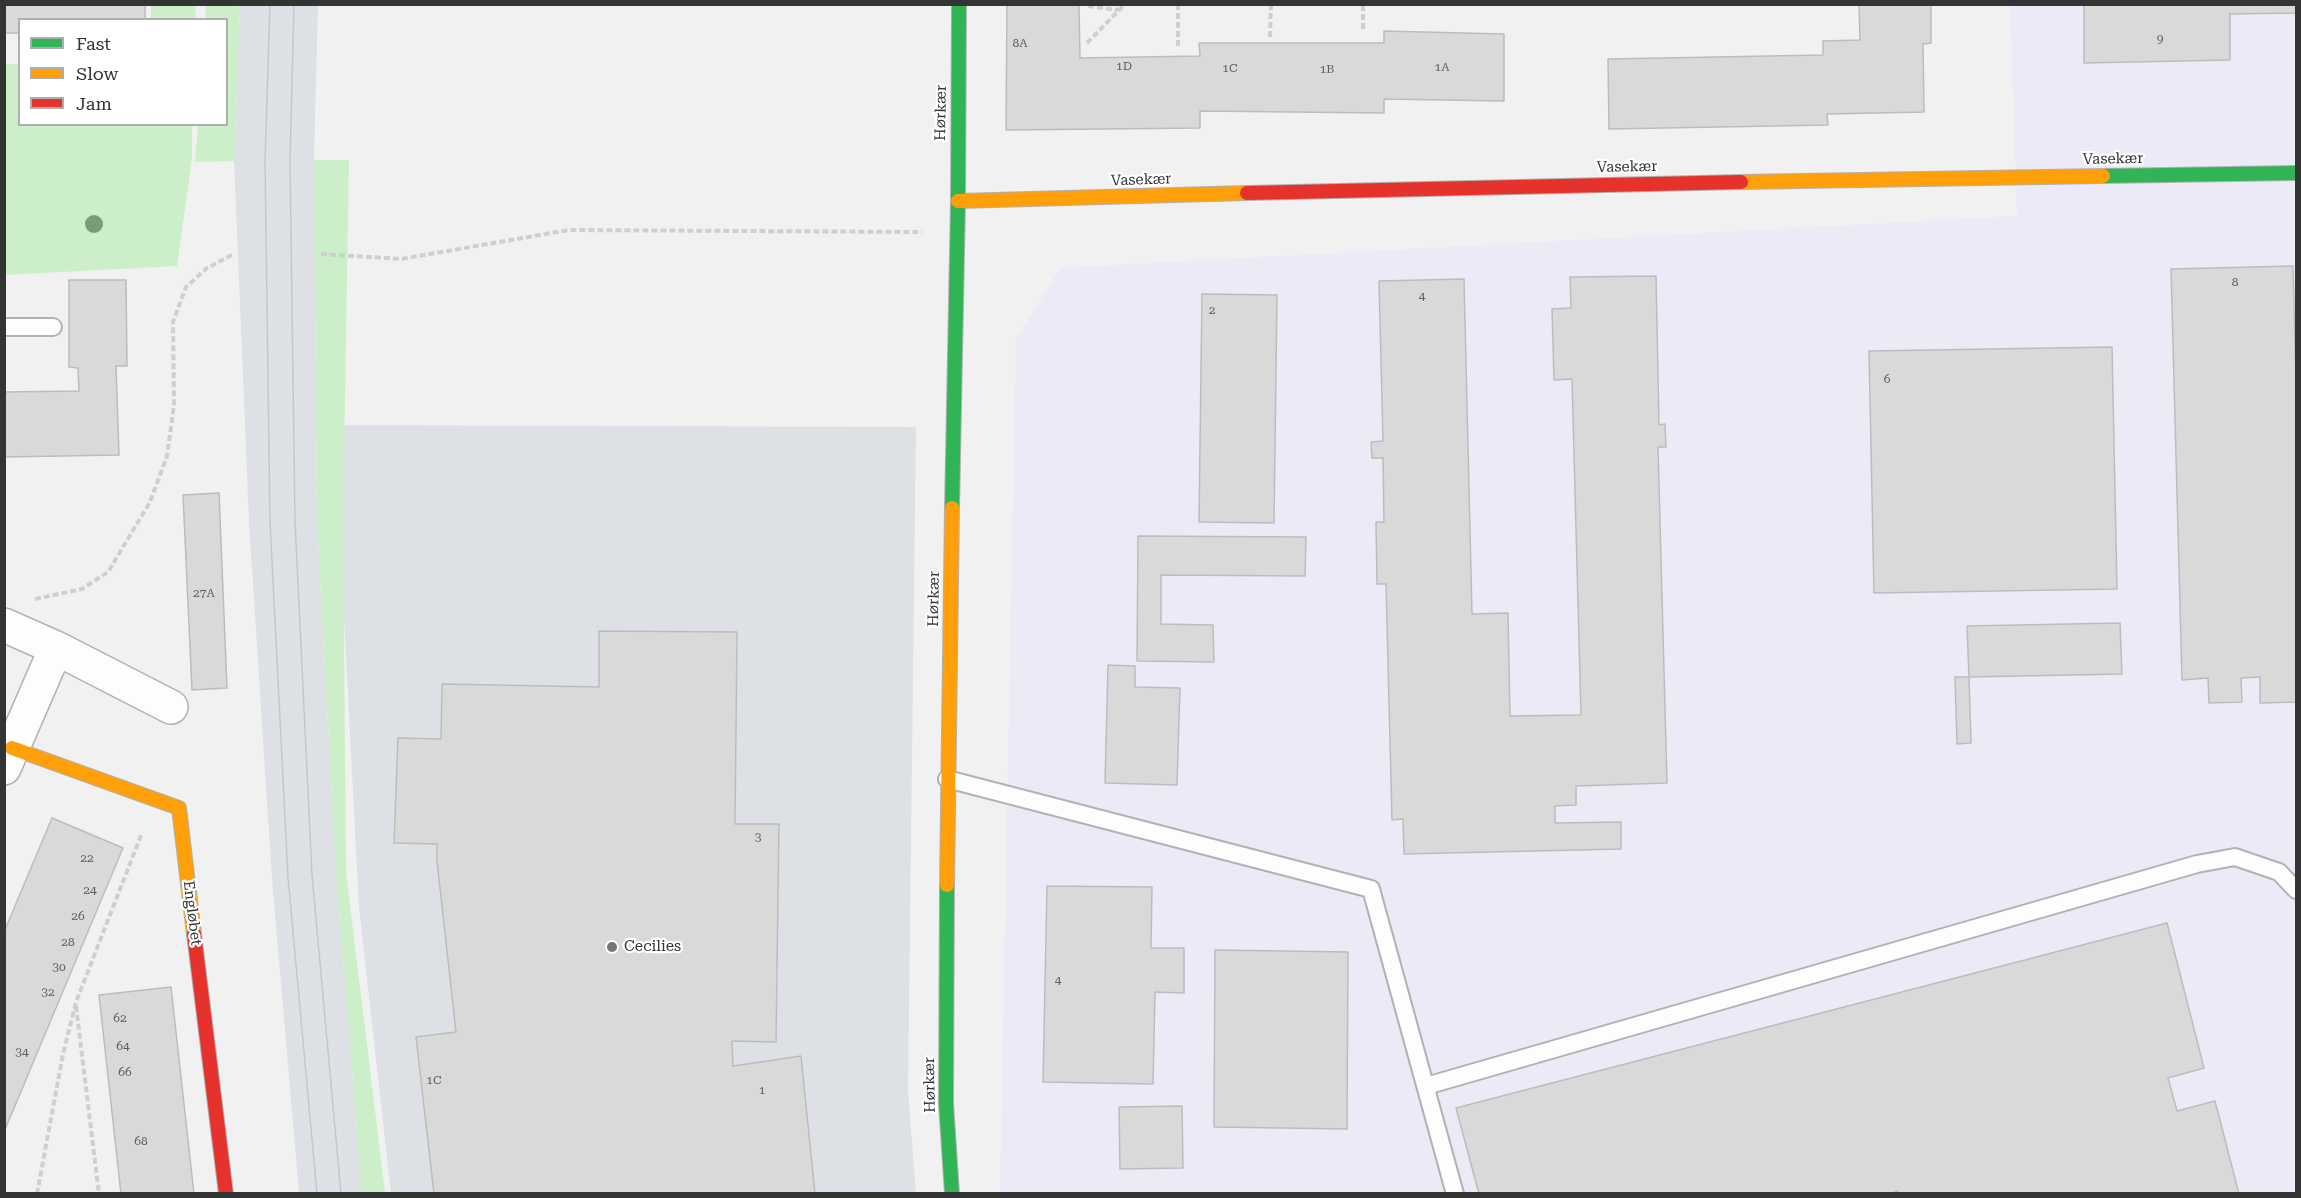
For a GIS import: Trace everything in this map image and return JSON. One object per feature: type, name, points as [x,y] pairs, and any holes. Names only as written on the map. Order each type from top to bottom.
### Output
[{"type":"street","name":"Hørkær","points":[[952,1194],[946,1103],[947,779],[958,201],[959,4]]},
{"type":"street","name":"Vasekær","points":[[958,201],[1529,185],[2296,173]]},
{"type":"street","points":[[4,625],[56,648],[171,707]]},
{"type":"street","name":"Engløbet","points":[[56,648],[8,758],[156,799],[179,808],[226,1194]]},
{"type":"lane","points":[[4,327],[53,327]]},
{"type":"lane","points":[[947,779],[1371,889],[1455,1194]]},
{"type":"lane","points":[[1426,1086],[2197,864],[2235,857],[2279,872],[2296,890]]},
{"type":"path","points":[[1087,42],[1125,4]]},
{"type":"path","points":[[1178,4],[1178,46]]},
{"type":"path","points":[[1270,37],[1271,4]]},
{"type":"path","points":[[1363,4],[1363,29]]},
{"type":"path","points":[[1088,6],[1119,10]]},
{"type":"path","points":[[321,254],[401,259],[569,230],[956,233]]},
{"type":"path","points":[[27,596],[37,599],[82,589],[108,572],[150,502],[166,456],[174,405],[173,321],[186,287],[207,268],[232,255]]},
{"type":"path","points":[[37,1194],[63,1054],[76,1002],[156,799]]},
{"type":"path","points":[[76,1002],[99,1194]]},
{"type":"shaded area","points":[[240,5],[318,5],[314,160],[317,521],[336,873],[362,1193],[299,1193],[272,879],[249,522],[234,161]]},
{"type":"shaded area","points":[[2010,5],[2296,5],[2296,1193],[1000,1194],[1016,340],[1060,268],[2017,216]]},
{"type":"shaded area","points":[[334,425],[916,427],[908,1091],[916,1193],[391,1193],[359,908]]},
{"type":"green space","points":[[151,5],[196,5],[195,18],[151,18]]},
{"type":"green space","points":[[206,5],[240,5],[234,161],[195,162],[198,126],[228,126],[228,18],[205,18]]},
{"type":"green space","points":[[5,64],[18,64],[18,126],[192,126],[192,159],[177,266],[5,275]]},
{"type":"green space","points":[[314,160],[349,160],[343,521],[346,872],[385,1193],[362,1193],[336,873],[317,521]]},
{"type":"building","points":[[4,4],[145,4],[145,18],[18,18],[18,33],[4,33]]},
{"type":"building","points":[[1007,4],[1079,4],[1080,58],[1200,56],[1199,43],[1384,43],[1384,31],[1504,34],[1504,101],[1384,99],[1384,113],[1200,111],[1200,128],[1006,130]]},
{"type":"building","points":[[1859,4],[1931,4],[1931,43],[1923,44],[1924,112],[1827,114],[1828,125],[1609,129],[1608,59],[1823,55],[1823,41],[1860,40]]},
{"type":"building","points":[[2084,4],[2296,4],[2296,13],[2230,14],[2230,60],[2084,63]]},
{"type":"building","points":[[2293,266],[2296,385],[2296,702],[2260,703],[2260,677],[2241,678],[2242,702],[2209,703],[2208,678],[2182,680],[2171,269]]},
{"type":"building","points":[[1656,276],[1659,425],[1665,424],[1666,447],[1658,447],[1667,783],[1576,786],[1576,805],[1555,806],[1555,823],[1621,822],[1621,849],[1404,854],[1403,819],[1392,820],[1386,584],[1377,584],[1376,522],[1384,522],[1383,458],[1372,458],[1371,442],[1383,441],[1379,281],[1464,279],[1472,614],[1508,613],[1510,716],[1581,715],[1572,379],[1554,380],[1552,309],[1571,308],[1570,277]]},
{"type":"building","points":[[69,280],[126,280],[127,366],[116,366],[119,455],[4,457],[4,392],[79,391],[78,368],[69,367]]},
{"type":"building","points":[[1202,294],[1277,295],[1274,523],[1199,522]]},
{"type":"building","points":[[2112,347],[2117,589],[1874,593],[1869,351]]},
{"type":"building","points":[[219,493],[227,688],[192,690],[183,495]]},
{"type":"building","points":[[1138,536],[1306,537],[1305,576],[1161,575],[1161,624],[1213,625],[1214,662],[1137,661]]},
{"type":"building","points":[[2120,623],[2122,674],[1969,677],[1967,626]]},
{"type":"building","name":"Cecilies","points":[[599,631],[737,632],[735,824],[779,824],[776,1042],[732,1041],[733,1066],[801,1056],[815,1194],[434,1194],[416,1037],[456,1032],[437,844],[394,843],[398,738],[441,739],[442,684],[599,687]]},
{"type":"building","points":[[1108,665],[1135,666],[1135,687],[1180,688],[1177,785],[1105,783]]},
{"type":"building","points":[[1955,677],[1969,677],[1971,743],[1957,744]]},
{"type":"building","points":[[52,818],[123,848],[4,1132],[4,932]]},
{"type":"building","points":[[1047,886],[1152,887],[1151,948],[1184,948],[1184,993],[1155,992],[1153,1084],[1043,1082]]},
{"type":"building","points":[[2167,923],[2204,1068],[2168,1078],[2177,1111],[2215,1101],[2239,1194],[1898,1194],[1898,1191],[1889,1194],[1479,1194],[1456,1108]]},
{"type":"building","points":[[1215,950],[1348,952],[1347,1129],[1214,1127]]},
{"type":"building","points":[[171,987],[194,1194],[121,1194],[99,995]]},
{"type":"building","points":[[1182,1106],[1183,1168],[1120,1169],[1119,1107]]},
{"type":"tram line","points":[[270,4],[265,161],[270,522],[288,877],[317,1194]]},
{"type":"tram line","points":[[294,4],[290,161],[295,521],[312,875],[341,1194]]},
{"type":"traffic: fast","points":[[952,508],[959,4]]},
{"type":"traffic: fast","points":[[2103,176],[2296,173]]},
{"type":"traffic: fast","points":[[947,885],[946,1103],[952,1194]]},
{"type":"traffic: slow","points":[[1741,182],[2103,176]]},
{"type":"traffic: slow","points":[[958,201],[1247,193]]},
{"type":"traffic: slow","points":[[947,885],[952,508]]},
{"type":"traffic: slow","points":[[12,748],[179,808],[194,934]]},
{"type":"traffic: jam","points":[[1247,193],[1741,182]]},
{"type":"traffic: jam","points":[[194,934],[226,1194]]},
{"type":"place","name":"Cecilies","points":[[612,947]]}]
